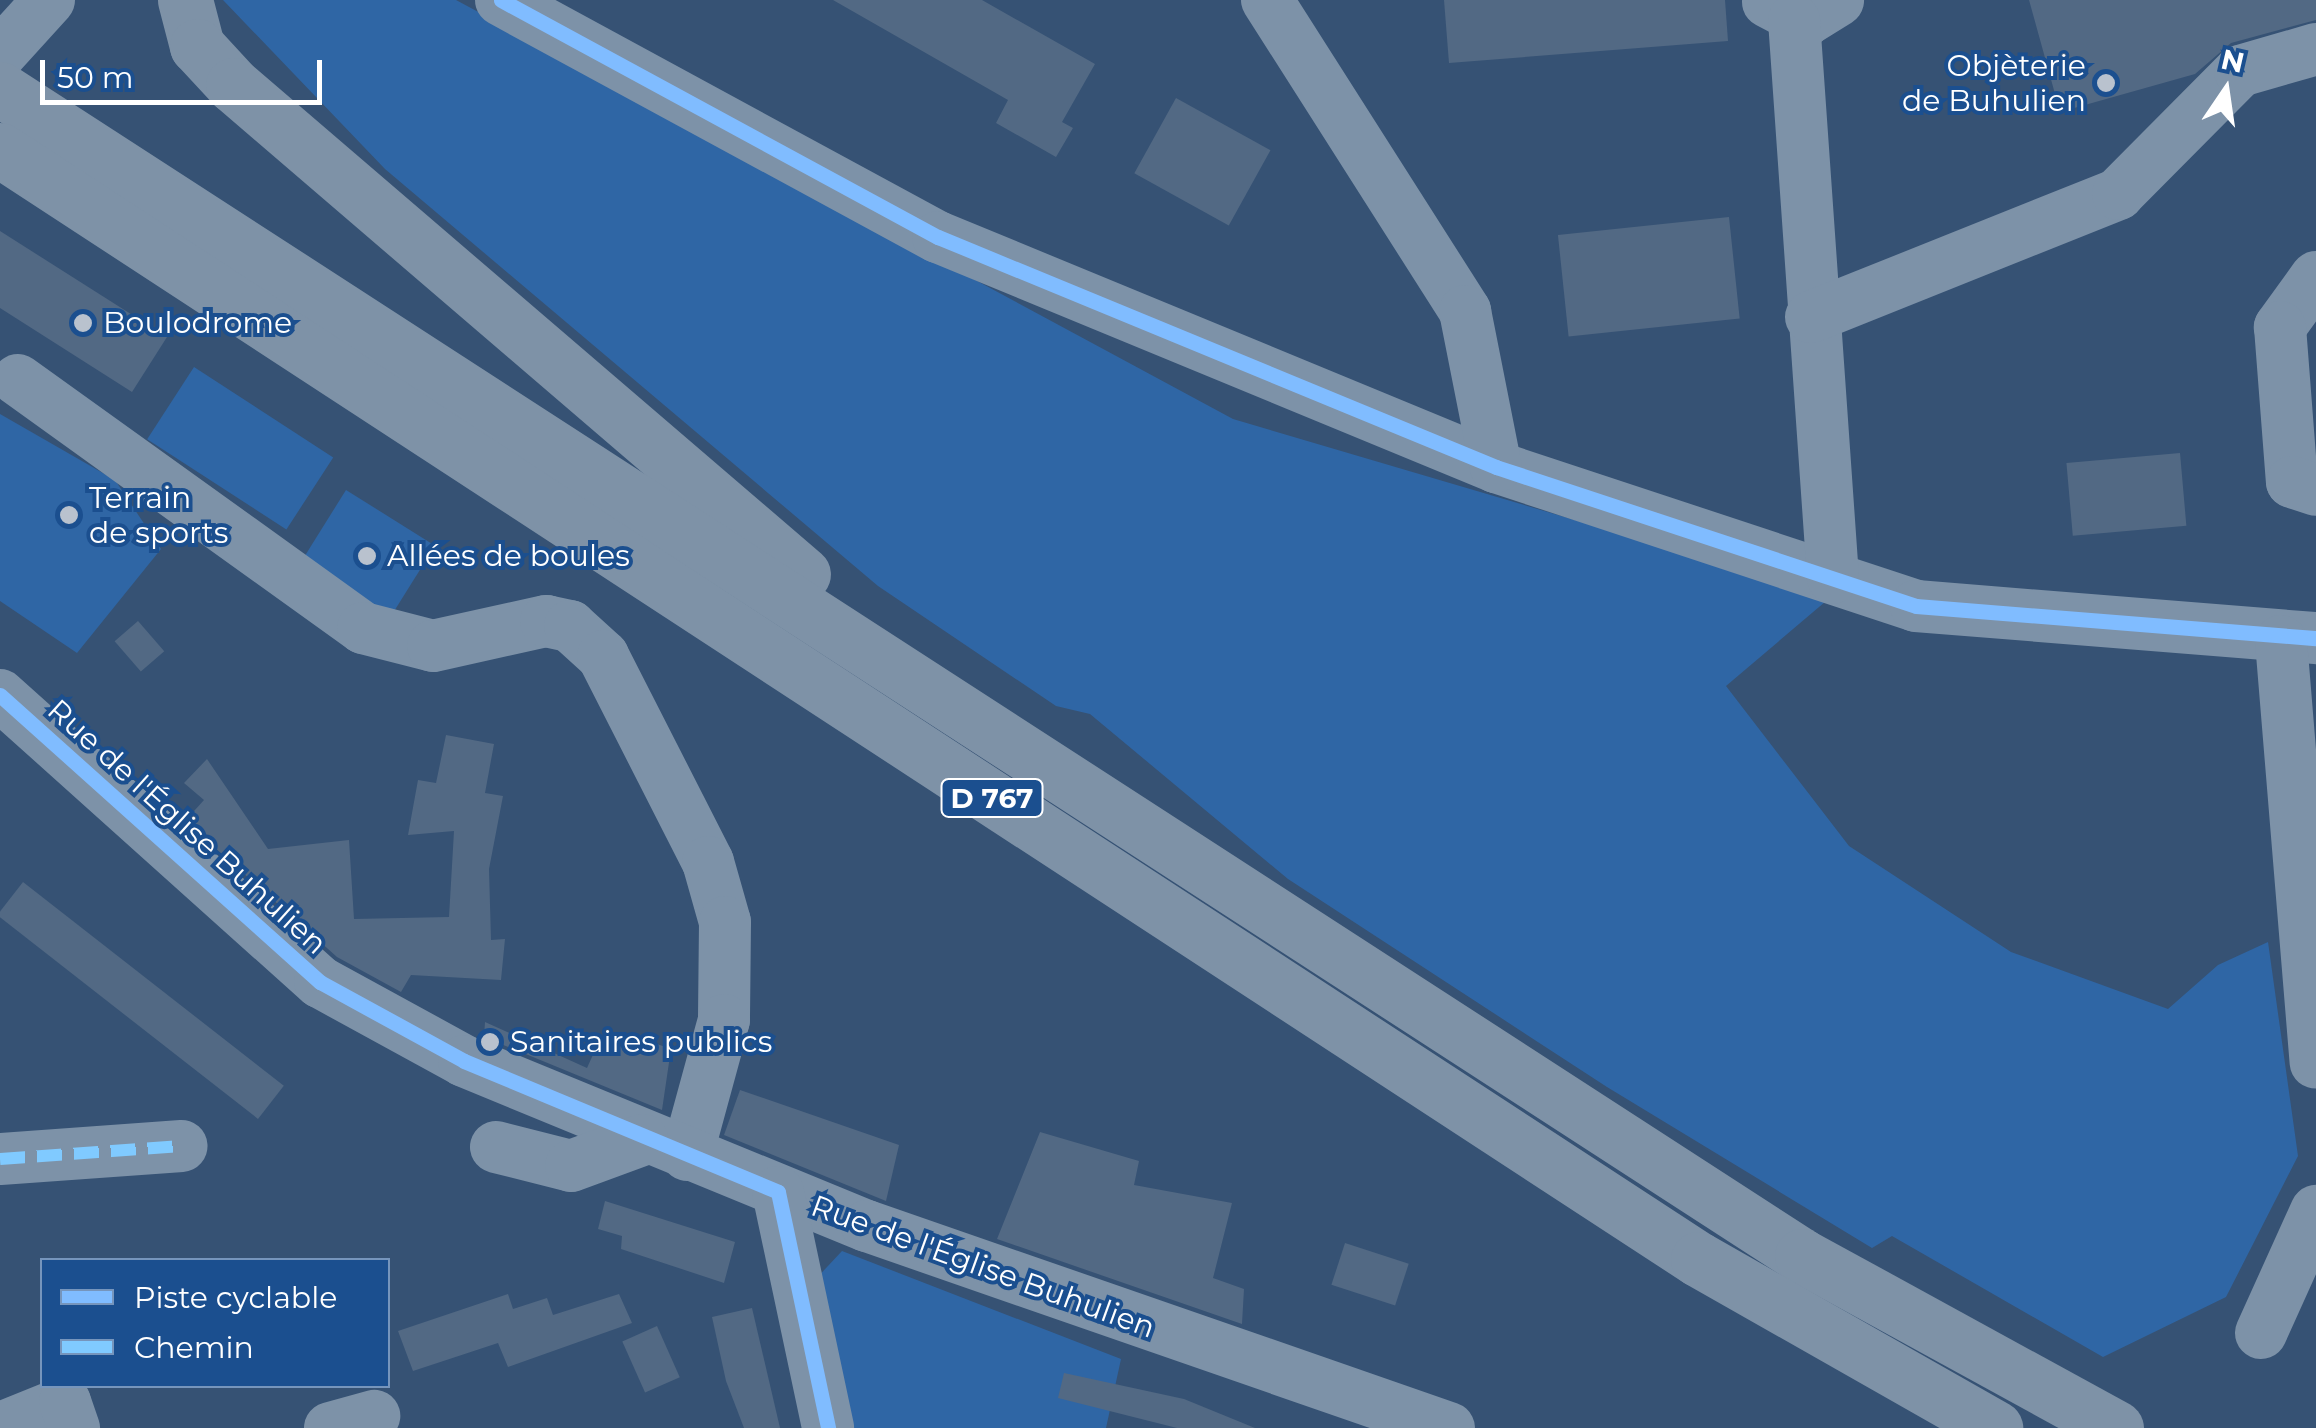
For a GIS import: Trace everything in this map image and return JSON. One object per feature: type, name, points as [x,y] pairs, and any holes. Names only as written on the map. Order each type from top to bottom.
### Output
[{"type":"highway","name":"D 767","points":[[185,0],[197,46],[234,85],[965,713]]},
{"type":"highway","name":"D 767","points":[[0,89],[1802,1256],[2116,1428]]},
{"type":"highway","name":"D 767","points":[[0,150],[1698,1259],[1994,1428]]},
{"type":"street","points":[[501,0],[938,238],[1496,467],[1916,606],[2298,640],[2316,1063]]},
{"type":"street","points":[[1268,0],[1465,311],[1496,467]]},
{"type":"street","points":[[1799,7],[1811,317],[1833,578]]},
{"type":"street","points":[[1811,317],[2118,194],[2240,71],[2316,49]]},
{"type":"street","points":[[2316,277],[2280,327],[2292,482],[2316,490]]},
{"type":"street","points":[[18,380],[363,628],[432,646],[546,621],[570,626],[602,656],[708,862],[724,922],[724,1020],[664,1147],[571,1166],[496,1147]]},
{"type":"street","name":"Rue de l'Église Buhulien","points":[[0,695],[320,982],[464,1061],[778,1192],[1450,1428]]},
{"type":"street","points":[[0,1159],[182,1146]]},
{"type":"street","points":[[778,1192],[828,1428]]},
{"type":"street","points":[[2261,1333],[2316,1211]]},
{"type":"street","points":[[1,1428],[65,1402],[74,1428]]},
{"type":"shaded area","points":[[223,0],[456,0],[1233,419],[1832,596],[1726,686],[1849,846],[2011,952],[2168,1009],[2218,965],[2268,942],[2298,1156],[2226,1297],[2103,1357],[1892,1236],[1872,1248],[1607,1087],[1288,879],[1090,714],[1056,706],[878,586],[385,169]]},
{"type":"shaded area","points":[[194,367],[333,457],[286,530],[147,439]]},
{"type":"shaded area","name":"Terrain de sports","points":[[0,414],[115,480],[161,549],[77,653],[0,601]]},
{"type":"shaded area","name":"Allées de boules","points":[[346,490],[435,546],[387,623],[298,567]]},
{"type":"shaded area","points":[[842,1251],[1121,1359],[1106,1428],[853,1428],[813,1282]]},
{"type":"building","points":[[833,0],[982,0],[1095,64],[1062,122],[1073,128],[1056,157],[996,123],[1008,100]]},
{"type":"building","points":[[1444,0],[1725,0],[1728,41],[1449,63]]},
{"type":"building","name":"Objèterie de Buhulien","points":[[2029,0],[2316,0],[2316,20],[2231,43],[2195,74],[2060,112]]},
{"type":"building","points":[[1176,98],[1270,150],[1229,226],[1134,173]]},
{"type":"building","points":[[1729,217],[1740,318],[1569,336],[1558,235]]},
{"type":"building","name":"Boulodrome","points":[[0,231],[167,337],[132,392],[0,308]]},
{"type":"building","points":[[2180,453],[2186,526],[2073,536],[2066,463]]},
{"type":"building","points":[[138,621],[164,651],[141,672],[115,641]]},
{"type":"building","points":[[446,735],[494,744],[485,793],[503,796],[489,869],[491,940],[505,939],[501,980],[411,975],[401,992],[337,957],[185,821],[204,800],[184,783],[207,759],[268,849],[349,840],[354,919],[449,917],[454,831],[408,835],[418,780],[436,783]]},
{"type":"building","points":[[23,882],[284,1086],[258,1119],[0,917],[0,911]]},
{"type":"building","points":[[485,1022],[587,1068],[600,1039],[638,1053],[643,1039],[671,1049],[662,1110],[484,1037]]},
{"type":"building","points":[[740,1090],[899,1145],[886,1201],[724,1135]]},
{"type":"building","points":[[1040,1132],[1139,1161],[1134,1185],[1232,1203],[1213,1278],[1244,1289],[1242,1324],[997,1239]]},
{"type":"building","points":[[605,1201],[735,1242],[724,1283],[621,1249],[622,1236],[598,1229]]},
{"type":"building","points":[[1345,1243],[1409,1264],[1395,1306],[1331,1285]]},
{"type":"building","points":[[508,1294],[513,1309],[547,1298],[553,1315],[619,1294],[632,1323],[508,1367],[498,1343],[413,1371],[398,1331]]},
{"type":"building","points":[[752,1308],[780,1428],[744,1428],[726,1381],[712,1317]]},
{"type":"building","points":[[657,1326],[680,1377],[645,1393],[622,1341]]},
{"type":"building","points":[[1064,1373],[1184,1399],[1255,1428],[1177,1428],[1058,1398]]},
{"type":"marked path","points":[[0,1159],[182,1146]]},
{"type":"cycle path","points":[[501,0],[938,237],[1496,467],[1916,606],[2316,638]]},
{"type":"cycle path","points":[[0,695],[320,982],[464,1061],[778,1192],[828,1428]]},
{"type":"place","name":"Objèterie de Buhulien","points":[[2106,83]]},
{"type":"place","name":"Boulodrome","points":[[83,323]]},
{"type":"place","name":"Terrain de sports","points":[[69,515]]},
{"type":"place","name":"Allées de boules","points":[[367,556]]},
{"type":"place","name":"Sanitaires publics","points":[[490,1042]]}]
